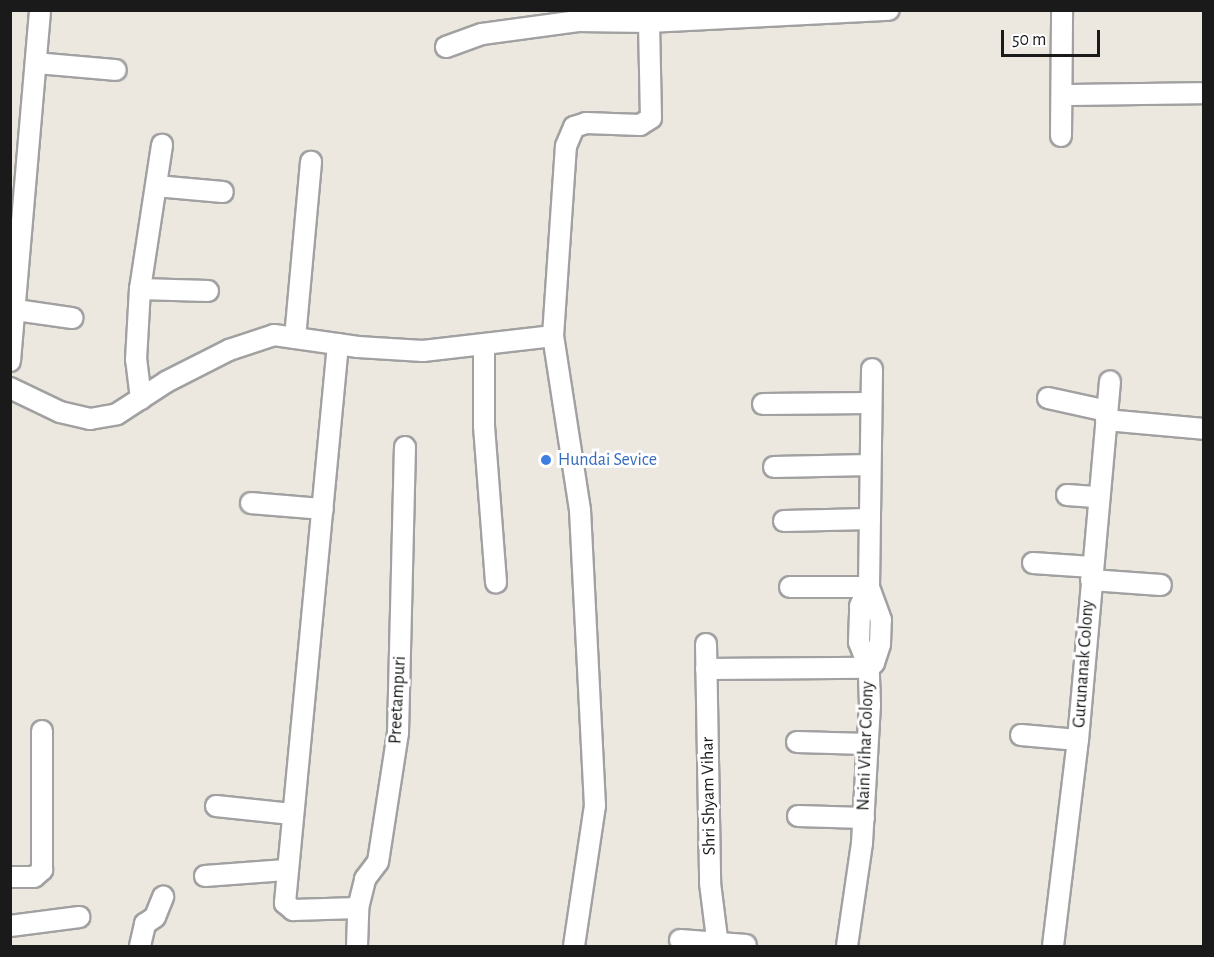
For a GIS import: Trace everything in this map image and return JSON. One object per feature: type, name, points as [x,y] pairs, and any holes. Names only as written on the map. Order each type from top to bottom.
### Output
[{"type":"street","points":[[10,361],[40,10]]},
{"type":"street","points":[[446,47],[482,34],[578,16],[731,15],[889,10]]},
{"type":"street","points":[[1061,136],[1062,10]]},
{"type":"street","points":[[574,946],[595,806],[580,510],[572,434],[553,336],[566,146],[574,127],[586,123],[640,125],[651,118],[649,16]]},
{"type":"street","points":[[36,63],[116,70]]},
{"type":"street","points":[[1062,95],[1203,93]]},
{"type":"street","points":[[141,399],[136,360],[140,289],[162,146]]},
{"type":"street","points":[[295,338],[311,162]]},
{"type":"street","points":[[156,186],[223,192]]},
{"type":"street","points":[[140,289],[208,291]]},
{"type":"street","points":[[16,310],[72,318]]},
{"type":"street","points":[[10,388],[60,412],[90,419],[117,414],[166,382],[256,339],[274,335],[338,344],[423,351],[553,336]]},
{"type":"street","points":[[338,344],[286,870],[288,908],[358,908]]},
{"type":"street","points":[[484,345],[486,458],[496,583]]},
{"type":"street","name":"Naini Vihar Colony","points":[[847,946],[864,818],[869,668],[859,642],[860,606],[869,587],[872,369]]},
{"type":"street","name":"Gurunanak Colony","points":[[1053,946],[1078,740],[1091,573],[1110,381]]},
{"type":"street","points":[[1048,398],[1107,416],[1203,429]]},
{"type":"street","points":[[763,404],[870,403]]},
{"type":"street","name":"Preetampuri","points":[[357,946],[358,908],[365,879],[378,862],[398,733],[405,447]]},
{"type":"street","points":[[774,467],[870,465]]},
{"type":"street","points":[[1067,495],[1099,497]]},
{"type":"street","points":[[251,503],[323,509]]},
{"type":"street","points":[[784,521],[870,519]]},
{"type":"street","points":[[1033,563],[1161,585]]},
{"type":"street","points":[[789,587],[869,587]]},
{"type":"street","name":"Shri Shyam Vihar","points":[[706,644],[711,883],[718,945]]},
{"type":"street","points":[[706,669],[869,668]]},
{"type":"street","points":[[10,877],[34,877],[42,870],[42,731]]},
{"type":"street","points":[[1020,735],[1078,740]]},
{"type":"street","points":[[797,742],[867,744]]},
{"type":"street","points":[[216,806],[292,814]]},
{"type":"street","points":[[798,816],[864,818]]},
{"type":"street","points":[[205,876],[286,870]]},
{"type":"street","points":[[140,946],[145,924],[155,917],[163,897]]},
{"type":"street","points":[[10,926],[79,917]]},
{"type":"street","points":[[680,940],[718,945],[746,945]]},
{"type":"place","name":"Hundai Sevice","points":[[546,460]]}]
